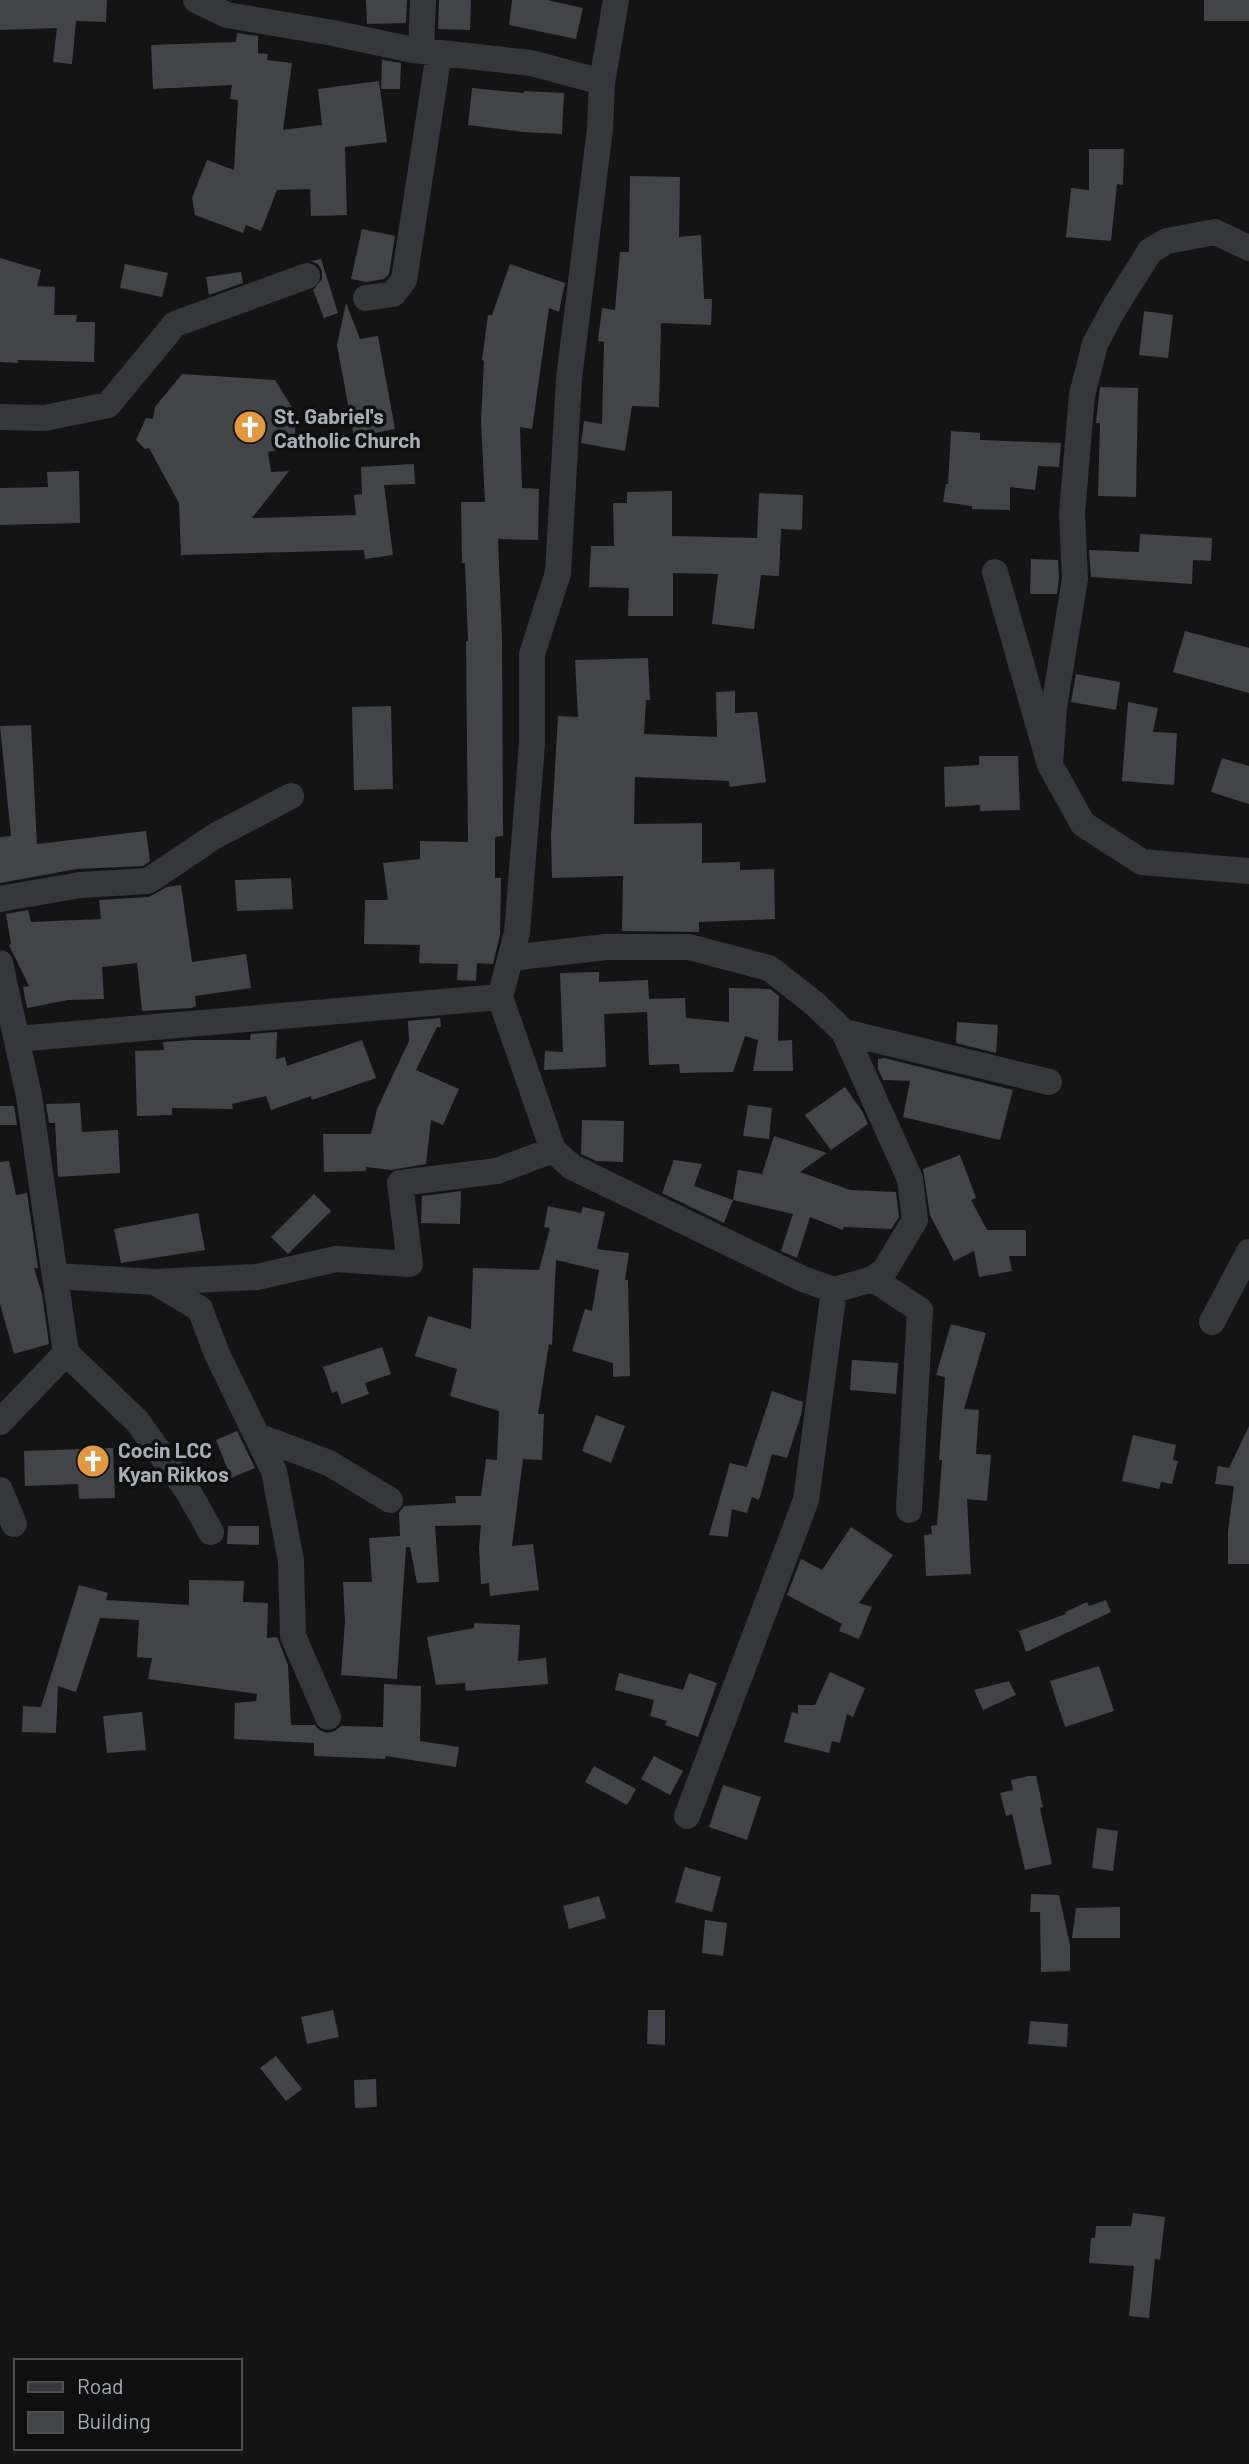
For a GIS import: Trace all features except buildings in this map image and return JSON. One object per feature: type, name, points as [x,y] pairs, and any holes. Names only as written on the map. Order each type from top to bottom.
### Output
[{"type":"street","points":[[196,0],[228,15],[257,10],[430,52],[531,63],[602,82]]},
{"type":"street","points":[[366,298],[393,294],[404,280],[430,52],[423,0]]},
{"type":"street","points":[[510,958],[606,947],[689,947],[769,968],[816,1004],[844,1032],[910,1180],[915,1220],[886,1270],[873,1279],[834,1290],[753,1256],[572,1167],[553,1150],[500,997],[510,958],[517,933],[532,744],[532,654],[558,573],[569,379],[600,129],[602,82],[615,0]]},
{"type":"street","points":[[1050,765],[1054,707],[1075,579],[1072,513],[1079,457],[1082,395],[1095,344],[1150,251],[1167,241],[1215,232],[1249,248]]},
{"type":"street","points":[[0,417],[45,418],[108,405],[175,324],[307,276]]},
{"type":"street","points":[[995,572],[1050,765],[1083,824],[1142,862],[1249,871]]},
{"type":"street","points":[[0,900],[80,885],[148,881],[215,836],[291,796]]},
{"type":"street","points":[[0,963],[29,1096],[66,1353],[137,1422],[189,1493],[211,1532]]},
{"type":"street","points":[[17,1039],[500,997]]},
{"type":"street","points":[[844,1032],[1049,1082]]},
{"type":"street","points":[[55,1276],[155,1282],[257,1277],[336,1259],[410,1264],[400,1183],[497,1171],[553,1150]]},
{"type":"street","points":[[1212,1322],[1249,1252]]},
{"type":"street","points":[[873,1279],[920,1310],[909,1510]]},
{"type":"street","points":[[155,1282],[200,1309],[217,1354],[274,1471],[291,1561],[293,1636],[328,1717]]},
{"type":"street","points":[[687,1816],[806,1500],[834,1290]]},
{"type":"street","points":[[0,1422],[66,1353]]},
{"type":"street","points":[[257,1436],[329,1463],[390,1500]]},
{"type":"street","points":[[0,1490],[13,1524]]},
{"type":"place","name":"St. Gabriel's Catholic Church","points":[[250,427]]},
{"type":"place","name":"Cocin LCC Kyan Rikkos","points":[[93,1461]]}]
